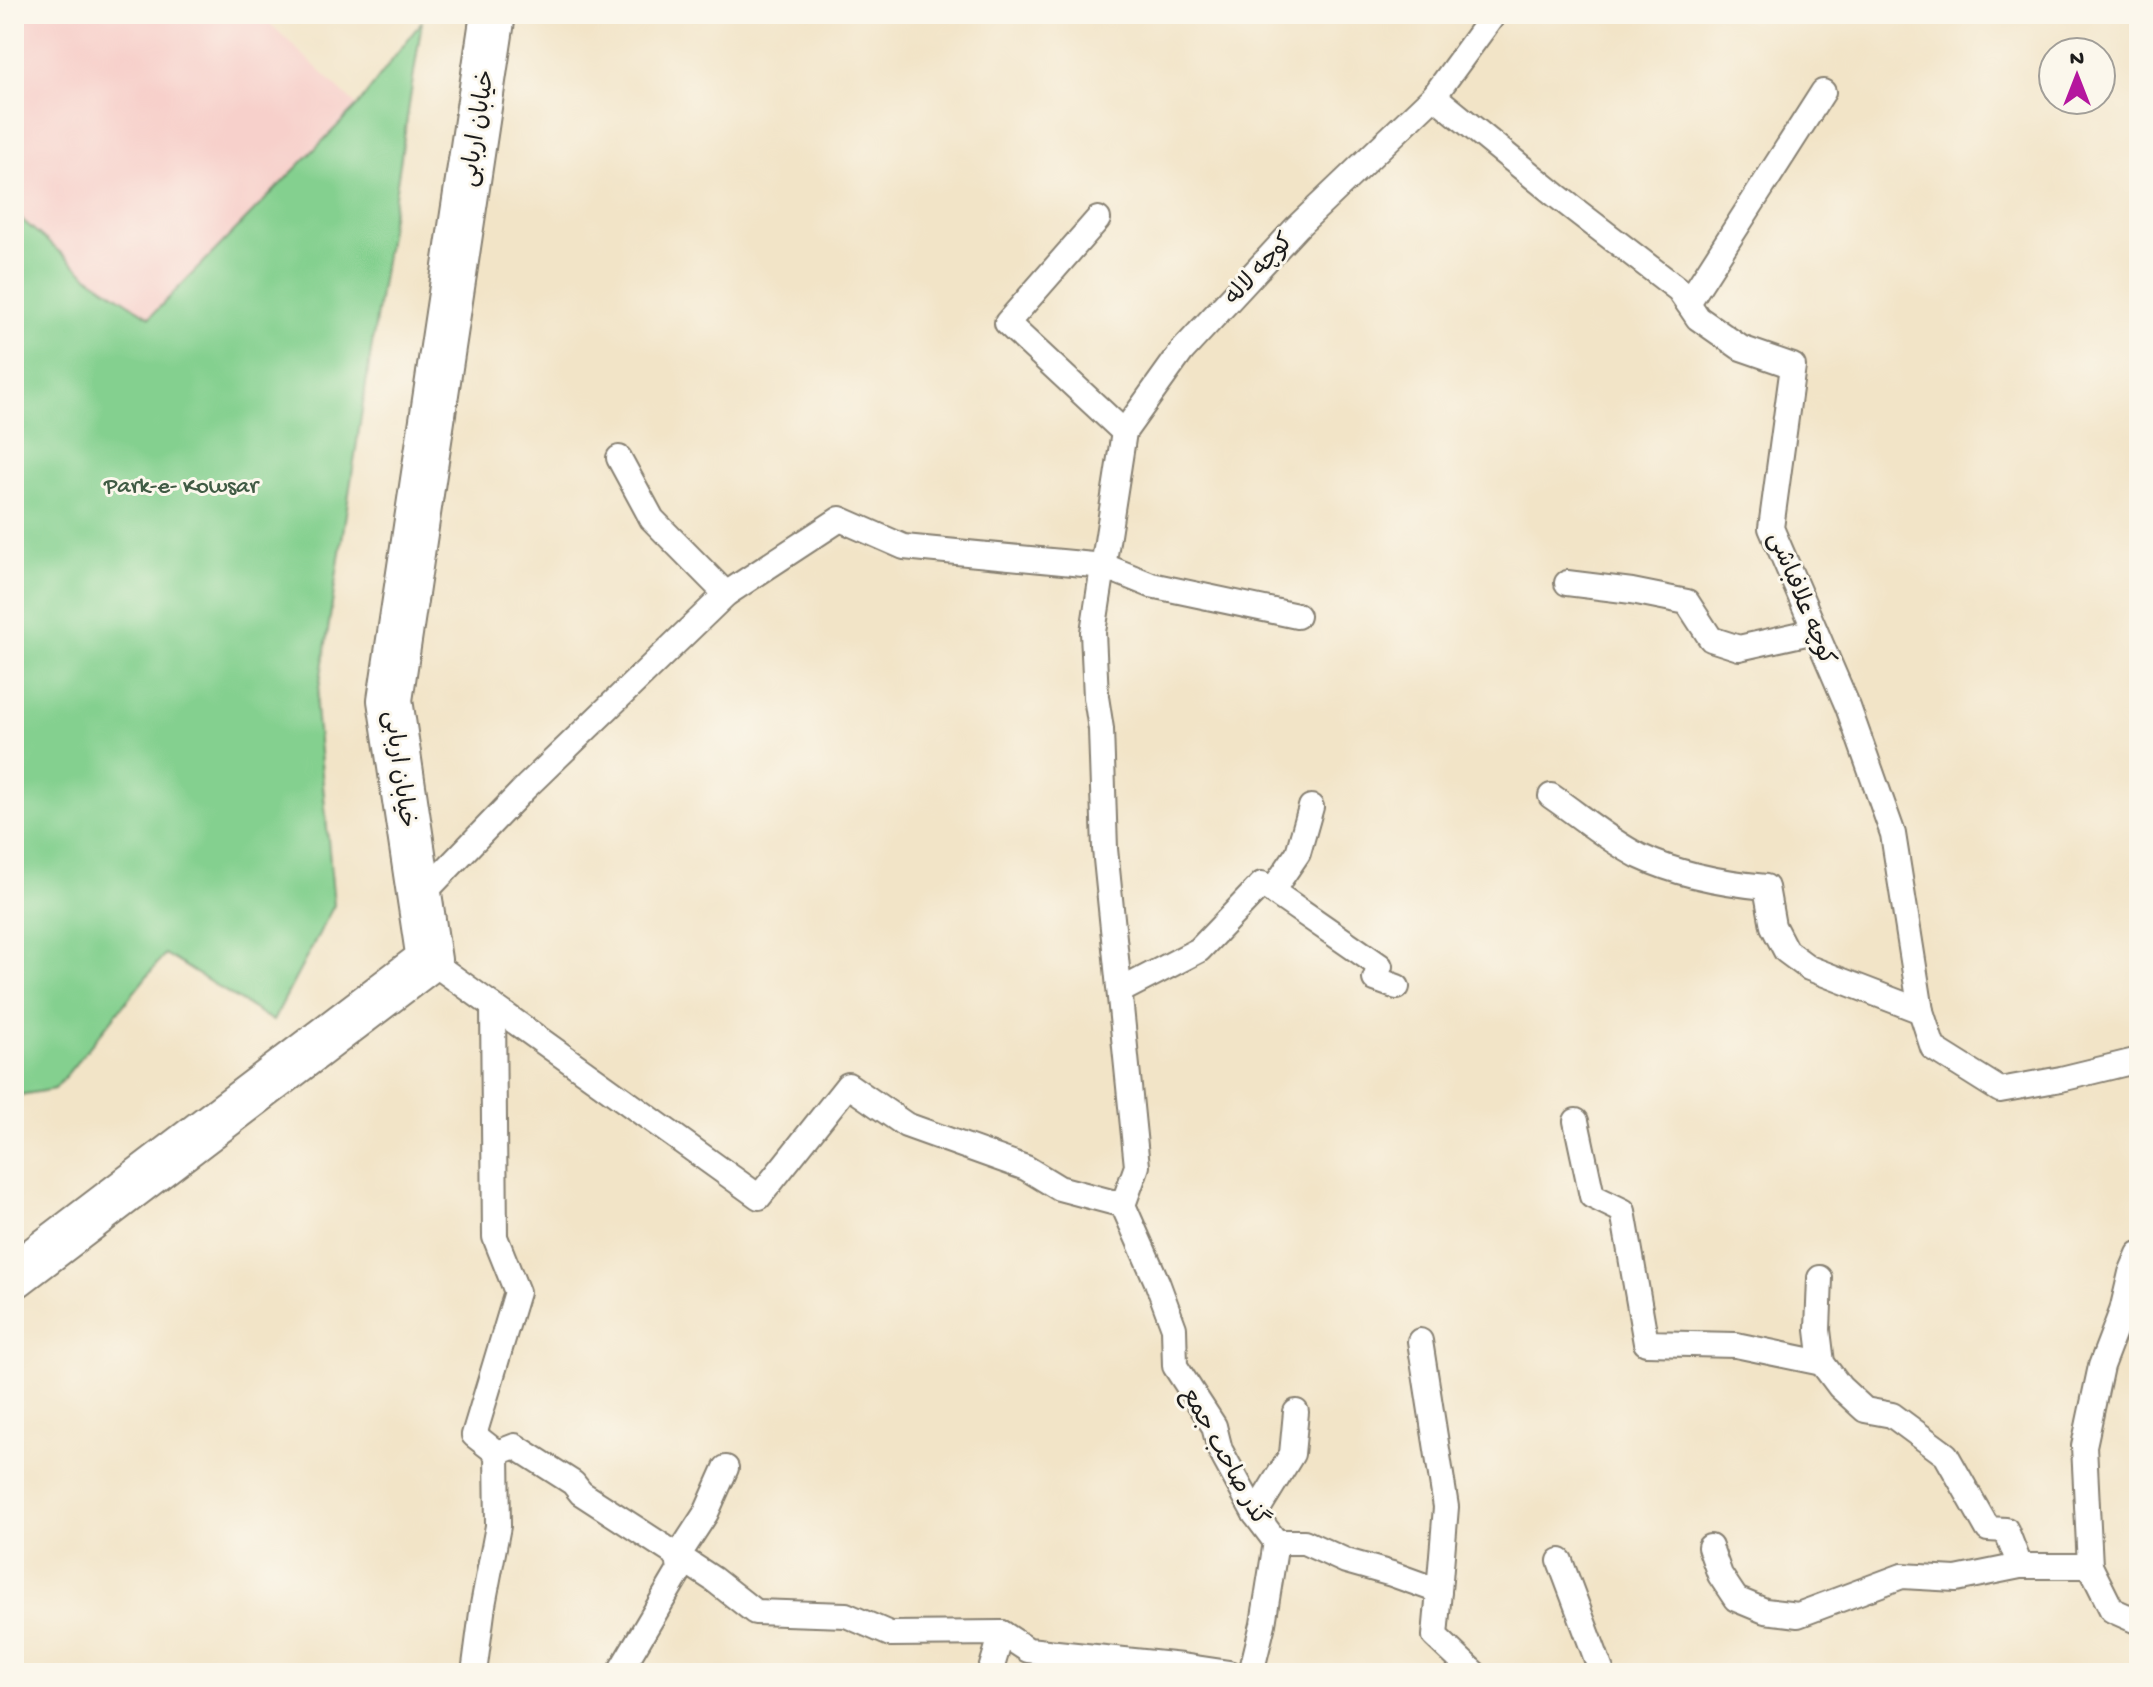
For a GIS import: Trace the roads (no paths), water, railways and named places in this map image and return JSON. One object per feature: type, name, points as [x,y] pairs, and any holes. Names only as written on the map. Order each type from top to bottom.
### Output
[{"type":"street","name":"خیابان اربابی","points":[[429,960],[390,700],[493,14]]},
{"type":"street","points":[[14,1276],[429,960]]},
{"type":"lane","name":"کوچه لاله","points":[[1123,1205],[1137,1166],[1105,849],[1101,729],[1093,632],[1124,432],[1182,351],[1297,227],[1434,96],[1494,14]]},
{"type":"lane","points":[[1688,303],[1823,92]]},
{"type":"lane","name":"کوچه علافباشی","points":[[1434,96],[1679,290],[1698,318],[1741,348],[1793,366],[1771,528],[1848,707],[1893,834],[1921,1011],[1933,1048],[2000,1090],[2139,1060]]},
{"type":"lane","points":[[1098,219],[1007,323],[1124,432]]},
{"type":"lane","points":[[619,458],[652,519],[726,594]]},
{"type":"lane","points":[[419,898],[526,787],[726,594],[840,519],[904,547],[1104,566],[1151,585],[1297,616]]},
{"type":"lane","points":[[1567,583],[1687,602],[1711,639],[1739,648],[1815,631]]},
{"type":"lane","points":[[1551,796],[1639,856],[1724,883],[1766,887],[1773,926],[1786,951],[1809,968],[1921,1011]]},
{"type":"lane","points":[[1272,891],[1298,853],[1311,807]]},
{"type":"lane","points":[[1120,991],[1199,950],[1262,884],[1380,966],[1375,979],[1397,987]]},
{"type":"lane","points":[[429,960],[759,1197],[848,1085],[906,1125],[1026,1168],[1059,1188],[1123,1205]]},
{"type":"lane","points":[[493,1006],[495,1237],[517,1292],[474,1435],[497,1453]]},
{"type":"lane","points":[[1576,1121],[1592,1196],[1623,1211],[1646,1343],[1736,1345],[1822,1363]]},
{"type":"lane","name":"گذر صاحب جمع","points":[[1123,1205],[1174,1328],[1175,1366],[1214,1426],[1220,1450],[1255,1514],[1276,1542],[1304,1542],[1346,1561],[1439,1591]]},
{"type":"lane","points":[[2139,1254],[2101,1366],[2084,1446],[2090,1566],[2112,1610],[2139,1622]]},
{"type":"lane","points":[[1820,1278],[1818,1330],[1822,1363],[1840,1387],[1865,1410],[1892,1415],[1946,1455],[1988,1529],[2006,1530],[2020,1566]]},
{"type":"lane","points":[[1420,1341],[1446,1507],[1435,1636],[1471,1672]]},
{"type":"lane","points":[[1255,1514],[1292,1454],[1296,1412]]},
{"type":"lane","points":[[497,1453],[515,1446],[713,1579],[755,1612],[846,1615],[890,1634],[1002,1633],[1028,1650],[1229,1673]]},
{"type":"lane","points":[[474,1673],[498,1526],[497,1453]]},
{"type":"lane","points":[[619,1673],[680,1570],[678,1556],[706,1513],[726,1468]]},
{"type":"lane","points":[[1251,1673],[1263,1624],[1276,1542]]},
{"type":"lane","points":[[1710,1547],[1720,1575],[1736,1599],[1765,1611],[1798,1615],[1902,1576],[1956,1579],[2020,1566],[2090,1566]]},
{"type":"lane","points":[[1560,1561],[1602,1673]]},
{"type":"lane","points":[[990,1673],[1002,1633]]},
{"type":"park label","name":"Park-e- Kowsar","points":[[181,484]]}]
